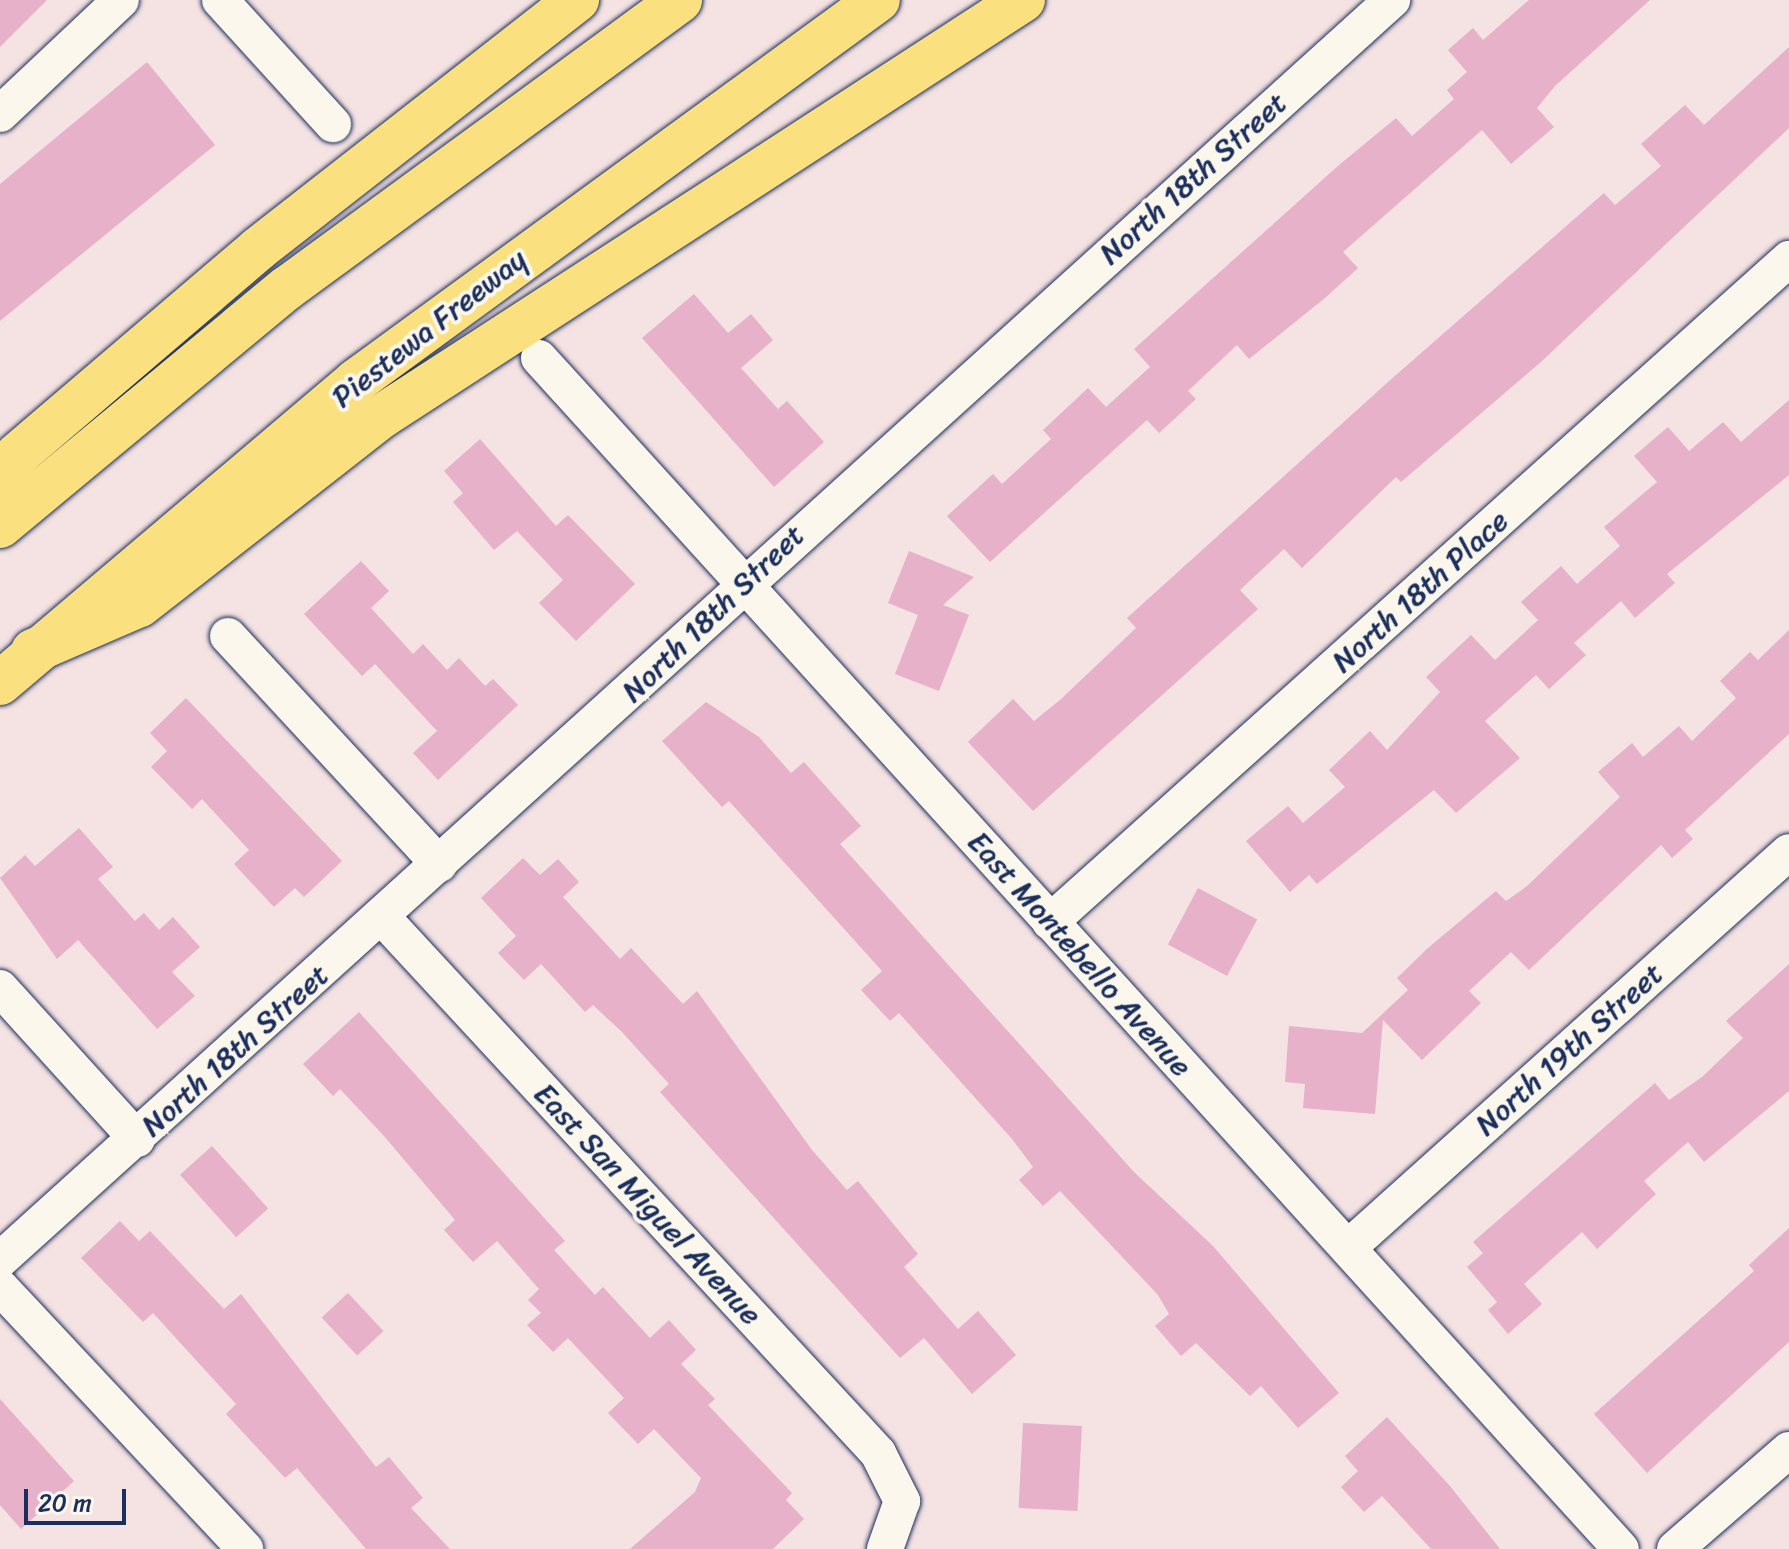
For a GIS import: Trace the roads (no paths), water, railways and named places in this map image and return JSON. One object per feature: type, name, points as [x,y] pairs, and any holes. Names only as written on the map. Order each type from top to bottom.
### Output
[{"type":"highway","points":[[0,486],[17,455],[258,249],[577,0]]},
{"type":"highway","points":[[0,526],[287,288],[680,0]]},
{"type":"highway","name":"Piestewa Freeway","points":[[0,683],[33,651],[356,381],[878,0]]},
{"type":"highway","points":[[33,651],[140,605],[382,416],[1023,0]]},
{"type":"street","points":[[0,114],[121,0]]},
{"type":"street","points":[[220,0],[333,124]]},
{"type":"street","name":"North 18th Street","points":[[0,1260],[747,588],[777,549],[1392,0]]},
{"type":"street","name":"North 18th Place","points":[[1050,922],[1789,259]]},
{"type":"street","name":"East Montebello Avenue","points":[[539,358],[1621,1549]]},
{"type":"street","points":[[228,636],[439,864]]},
{"type":"street","name":"North 19th Street","points":[[1349,1247],[1789,852]]},
{"type":"street","name":"East San Miguel Avenue","points":[[381,916],[878,1453],[902,1501],[885,1549]]},
{"type":"street","points":[[0,988],[137,1139]]},
{"type":"street","points":[[0,1287],[245,1549]]},
{"type":"street","points":[[1675,1549],[1789,1450]]}]
